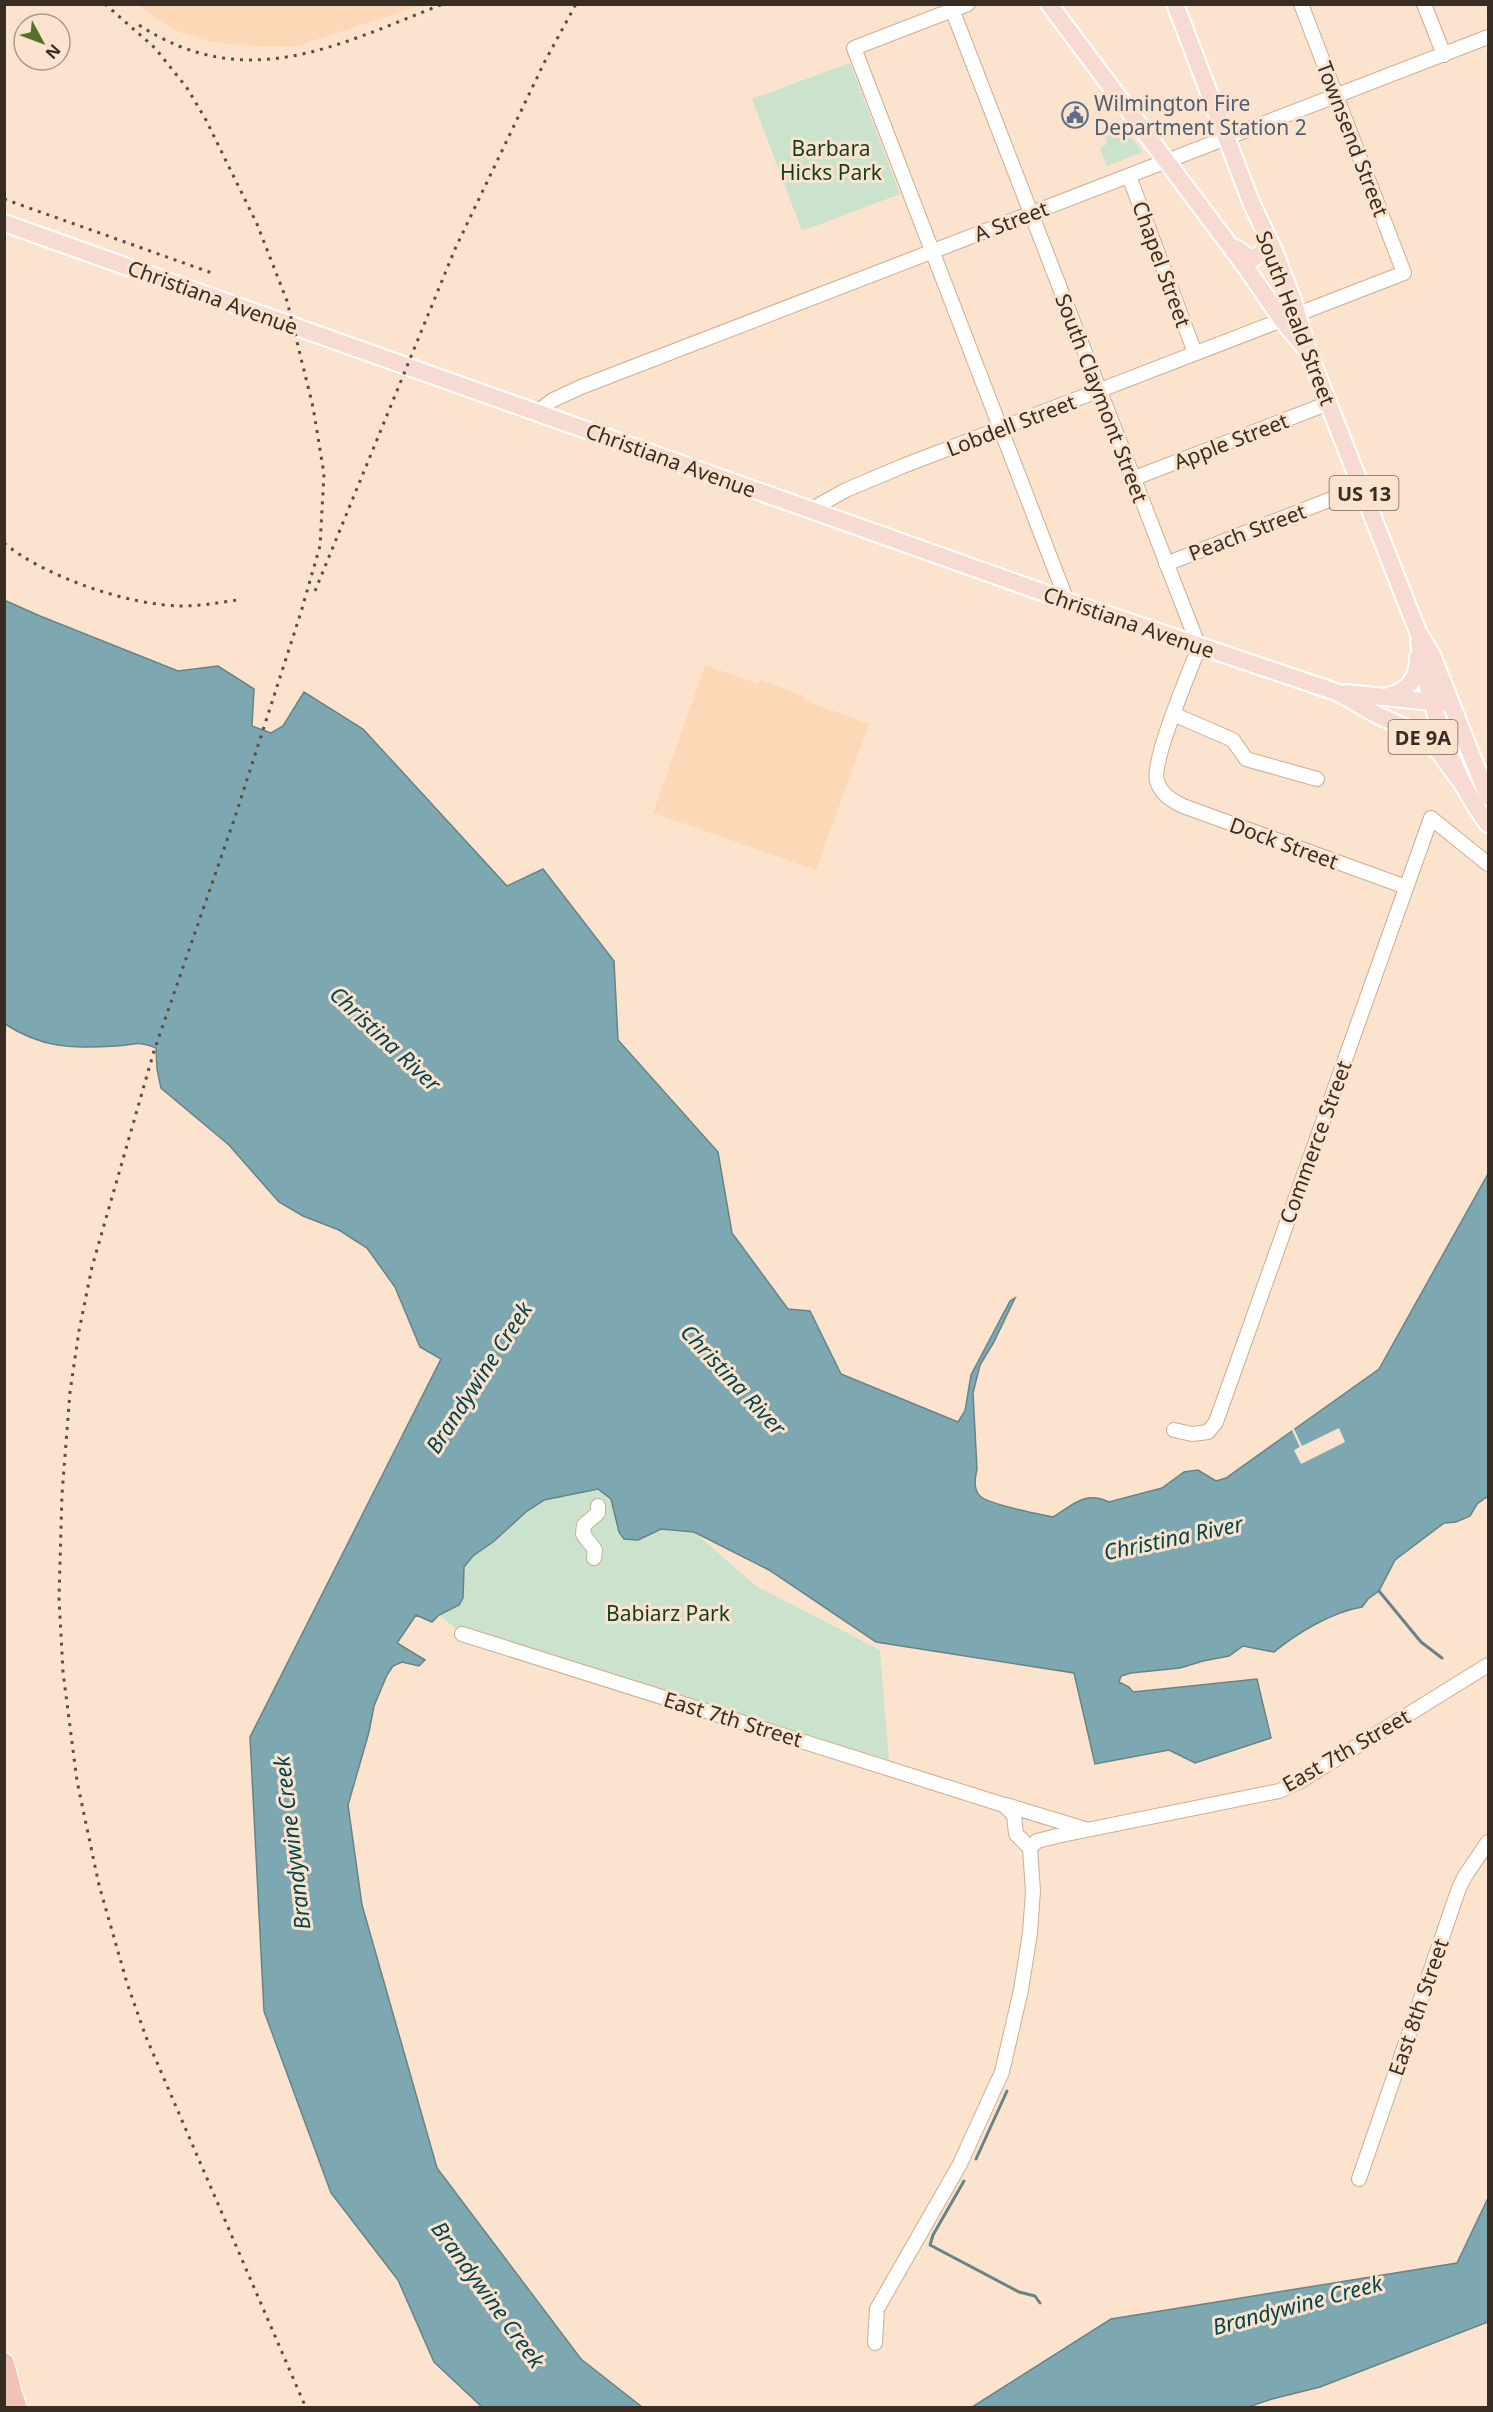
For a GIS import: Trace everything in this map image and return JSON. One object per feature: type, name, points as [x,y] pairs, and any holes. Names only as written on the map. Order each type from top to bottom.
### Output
[{"type":"highway","points":[[4,2363],[17,2408]]},
{"type":"highway","points":[[4,2395],[8,2408]]},
{"type":"main road","name":"US 13","points":[[1049,4],[1224,237],[1282,320],[1310,354]]},
{"type":"main road","name":"South Heald Street","points":[[1175,4],[1263,232],[1275,253],[1310,354],[1418,632],[1433,706],[1466,789],[1488,824]]},
{"type":"main road","name":"Christiana Avenue","points":[[4,223],[1067,601],[1339,693],[1362,706],[1453,704]]},
{"type":"main road","points":[[1224,237],[1251,259],[1266,247],[1263,232]]},
{"type":"main road","name":"South Heald Street","points":[[1418,632],[1432,655],[1453,704],[1488,797]]},
{"type":"main road","points":[[1381,698],[1401,693],[1414,680],[1418,670],[1418,632]]},
{"type":"main road","name":"Christiana Avenue","points":[[1339,693],[1354,693],[1433,706]]},
{"type":"main road","name":"DE 9A","points":[[1362,706],[1407,727],[1430,742],[1466,789]]},
{"type":"street","points":[[968,4],[951,7],[854,48],[1067,601]]},
{"type":"street","name":"Townsend Street","points":[[1298,314],[1404,273],[1301,4]]},
{"type":"street","points":[[1424,4],[1443,55]]},
{"type":"street","name":"South Claymont Street","points":[[951,7],[1199,647]]},
{"type":"street","name":"A Street","points":[[537,412],[553,400],[581,387],[1488,37]]},
{"type":"street","name":"Chapel Street","points":[[1129,176],[1195,353]]},
{"type":"street","name":"Lobdell Street","points":[[810,510],[869,480],[1282,320]]},
{"type":"street","name":"Apple Street","points":[[1132,479],[1329,403]]},
{"type":"street","name":"Peach Street","points":[[1166,564],[1362,487]]},
{"type":"street","points":[[1199,647],[1173,714],[1233,740],[1246,759],[1317,779]]},
{"type":"street","name":"Dock Street","points":[[1173,714],[1156,772],[1163,793],[1183,806],[1406,887]]},
{"type":"street","name":"Commerce Street","points":[[1173,1430],[1192,1434],[1208,1432],[1216,1422],[1431,818],[1488,864]]},
{"type":"street","points":[[594,1558],[595,1550],[583,1534],[584,1524],[598,1513],[598,1506]]},
{"type":"street","name":"East 7th Street","points":[[462,1634],[1087,1830]]},
{"type":"street","name":"East 7th Street","points":[[1029,1848],[1037,1841],[1286,1788],[1488,1665]]},
{"type":"street","points":[[875,2343],[877,2309],[960,2164],[1002,2072],[1022,1990],[1033,1891],[1029,1848],[1016,1834],[1014,1815],[1004,1805]]},
{"type":"street","name":"East 8th Street","points":[[1359,2178],[1459,1888],[1488,1842]]},
{"type":"shaded area","points":[[137,5],[421,5],[299,46],[254,46],[212,42],[174,30]]},
{"type":"shaded area","points":[[705,665],[758,684],[760,680],[804,696],[803,700],[869,724],[816,870],[653,813]]},
{"type":"green space","name":"Barbara Hicks Park","points":[[850,63],[900,194],[802,231],[752,99]]},
{"type":"green space","points":[[1121,125],[1143,152],[1107,166],[1100,148],[1107,144],[1103,130],[1107,126]]},
{"type":"green space","name":"Babiarz Park","points":[[598,1489],[611,1499],[619,1532],[638,1540],[661,1529],[694,1532],[756,1586],[880,1650],[889,1760],[462,1634],[439,1615],[452,1609],[462,1598],[463,1573],[469,1561],[500,1536],[530,1507],[550,1497]]},
{"type":"water","points":[[4,600],[178,671],[218,666],[254,689],[252,726],[271,733],[283,726],[304,692],[363,729],[507,886],[543,869],[614,961],[618,1040],[718,1152],[732,1233],[788,1309],[810,1311],[841,1374],[958,1422],[965,1411],[971,1375],[1010,1301],[1015,1298],[980,1365],[973,1393],[977,1469],[975,1487],[980,1496],[993,1503],[1053,1517],[1086,1498],[1109,1502],[1162,1488],[1184,1472],[1198,1470],[1216,1481],[1226,1478],[1379,1369],[1488,1174],[1488,1496],[1477,1504],[1470,1516],[1456,1522],[1444,1523],[1395,1560],[1379,1591],[1362,1607],[1339,1613],[1315,1624],[1274,1652],[1243,1646],[1229,1656],[1180,1668],[1121,1676],[1119,1682],[1133,1692],[1257,1679],[1271,1738],[1195,1763],[1169,1750],[1095,1764],[1074,1673],[876,1642],[769,1570],[694,1532],[661,1529],[638,1540],[624,1539],[619,1532],[611,1499],[598,1489],[544,1500],[527,1511],[493,1542],[473,1556],[464,1567],[463,1598],[459,1605],[439,1615],[432,1622],[416,1615],[397,1643],[425,1660],[419,1666],[402,1662],[393,1666],[387,1675],[374,1706],[348,1805],[362,1905],[437,2168],[581,2359],[642,2407],[482,2407],[434,2362],[398,2280],[331,2193],[264,2011],[250,1737],[441,1359],[420,1347],[395,1287],[367,1248],[339,1230],[303,1216],[279,1202],[229,1145],[161,1088],[156,1048],[140,1044],[85,1047],[58,1045],[32,1038],[5,1024]]},
{"type":"water","name":"Brandywine Creek","points":[[1488,2198],[1488,2322],[1320,2387],[1248,2407],[972,2407],[1111,2319],[1457,2263]]},
{"type":"pier","points":[[1293,1427],[1302,1446],[1339,1428],[1345,1442],[1301,1464],[1294,1450],[1300,1447],[1291,1428]]},
{"type":"waterway","points":[[1379,1591],[1421,1642],[1442,1658]]},
{"type":"waterway","points":[[976,2159],[1007,2091]]},
{"type":"waterway","points":[[964,2181],[933,2235],[930,2245],[1019,2292],[1035,2296],[1040,2303]]},
{"type":"railway","points":[[105,4],[155,48],[187,88],[206,120],[257,224],[287,301],[313,407],[324,474],[320,546],[301,612],[235,817],[154,1051],[92,1267],[70,1392],[62,1494],[59,1598],[63,1672],[77,1781],[99,1885],[127,1983],[146,2037],[306,2408]]},
{"type":"railway","points":[[139,25],[178,46],[217,57],[255,60],[292,56],[329,47],[443,4]]},
{"type":"railway","points":[[315,591],[455,249],[544,63],[576,4]]},
{"type":"railway","points":[[4,199],[212,273]]},
{"type":"railway","points":[[4,543],[64,578],[137,601],[181,606],[237,600]]},
{"type":"place","name":"Wilmington Fire Department Station 2","points":[[1075,115]]},
{"type":"water label","name":"Christina River","points":[[386,1038]]},
{"type":"water label","name":"Christina River","points":[[734,1379]]},
{"type":"water label","name":"Christina River","points":[[1173,1537]]}]
